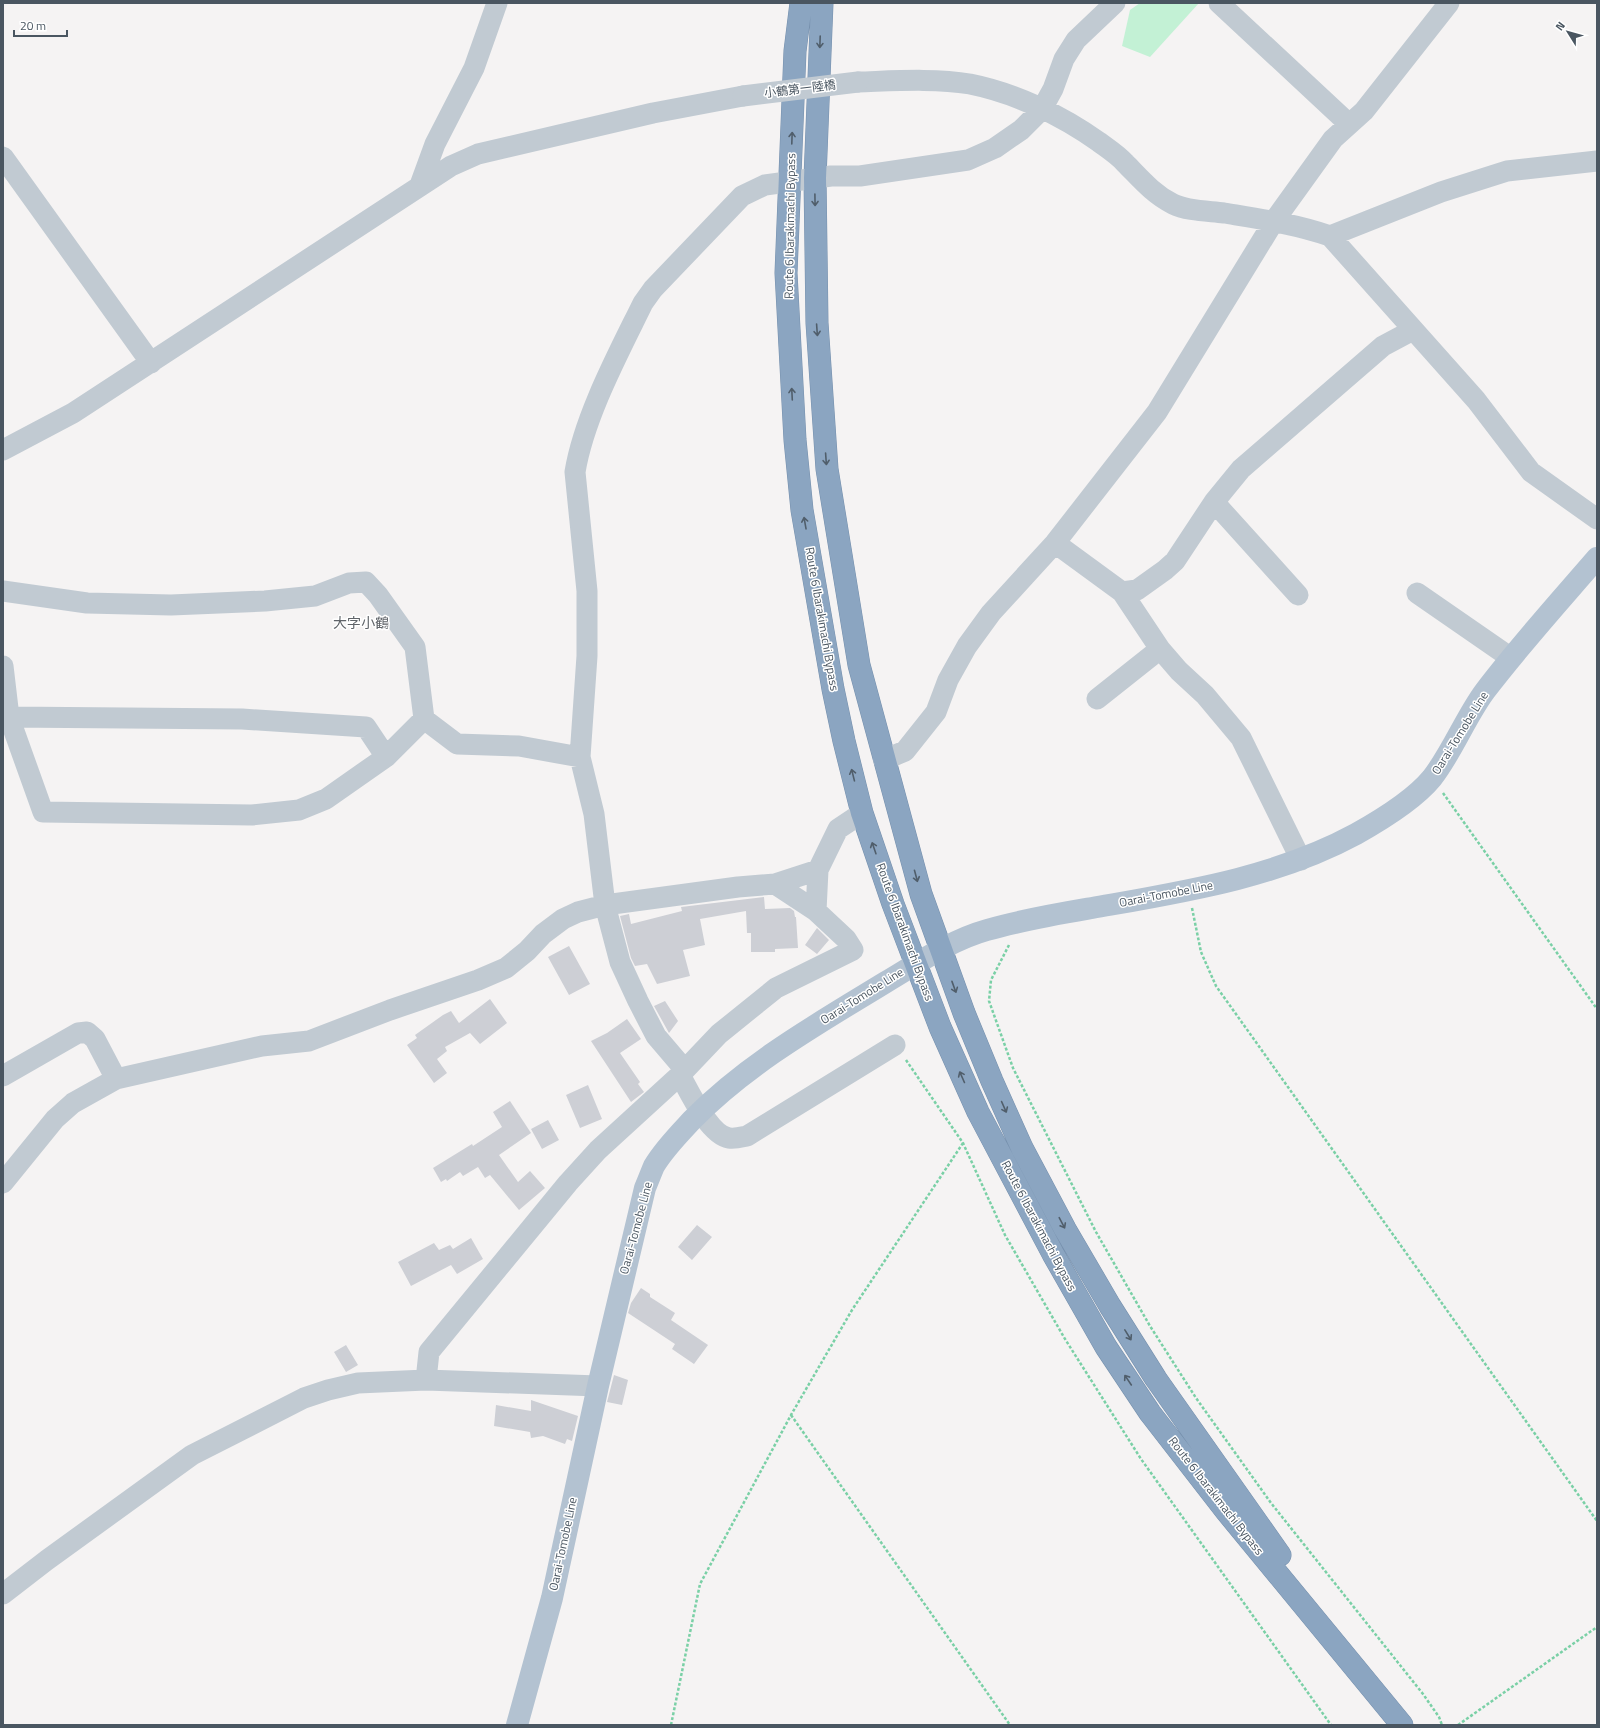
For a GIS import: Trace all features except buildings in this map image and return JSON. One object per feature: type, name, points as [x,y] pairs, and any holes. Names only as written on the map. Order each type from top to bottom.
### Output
[{"type":"highway","name":"Route 6 Ibarakimachi Bypass","points":[[801,3],[795,51],[786,273],[795,440],[802,510],[844,741],[862,812],[915,964],[940,1027],[978,1112],[1053,1254],[1106,1347],[1150,1413],[1226,1511],[1402,1725]]},
{"type":"highway","name":"Route 6 Ibarakimachi Bypass","points":[[822,3],[815,178],[817,323],[827,469],[859,665],[921,894],[964,1013],[1022,1148],[1065,1229],[1110,1306],[1160,1386],[1402,1725]]},
{"type":"main road","name":"Oarai-Tomobe Line","points":[[517,1725],[552,1598],[598,1386],[645,1188],[655,1165],[678,1135],[701,1111],[736,1080],[771,1053],[915,964],[970,936],[1025,920],[1188,890],[1250,876],[1301,860],[1356,834],[1388,815],[1431,779],[1483,694],[1597,558]]},
{"type":"street","points":[[420,185],[435,144],[474,68],[497,3]]},
{"type":"street","points":[[895,1045],[747,1136],[729,1138],[720,1135],[710,1125],[701,1111],[682,1072],[656,1036],[620,962],[604,905],[594,814],[580,757],[587,656],[587,591],[575,472],[578,455],[594,408],[640,310],[653,289],[742,196],[765,185],[790,180],[860,176],[968,160],[994,148],[1021,130],[1042,109],[1053,89],[1064,59],[1076,40],[1115,3]]},
{"type":"street","points":[[1219,3],[1349,124]]},
{"type":"street","points":[[884,760],[904,751],[936,712],[948,680],[966,646],[991,613],[1055,543],[1156,412],[1274,221],[1333,138],[1364,111],[1450,3]]},
{"type":"street","name":"小鶴第一陸橋","points":[[3,450],[73,413],[451,166],[478,154],[653,113],[743,96],[858,82],[894,81],[969,84],[1002,93],[1042,109],[1069,122],[1099,142],[1124,162],[1146,185],[1174,204],[1274,221],[1308,228],[1330,236]]},
{"type":"street","points":[[3,157],[151,363]]},
{"type":"street","points":[[1597,161],[1507,171],[1442,192],[1330,236],[1476,400],[1532,472],[1597,519]]},
{"type":"street","points":[[1122,592],[1137,590],[1175,561],[1214,502],[1241,469],[1383,346],[1413,330]]},
{"type":"street","points":[[1214,502],[1298,595]]},
{"type":"street","points":[[1055,543],[1122,592],[1160,649],[1179,671],[1206,695],[1241,738],[1301,860]]},
{"type":"street","points":[[3,591],[87,603],[171,605],[265,601],[315,596],[349,583],[366,582],[378,594],[415,647],[424,719],[457,744],[519,746],[580,757]]},
{"type":"street","points":[[1417,593],[1512,658]]},
{"type":"street","points":[[1097,699],[1160,649]]},
{"type":"street","points":[[3,666],[9,716],[43,812],[252,815],[299,810],[326,799],[386,757],[424,719]]},
{"type":"street","points":[[9,716],[242,719],[366,727],[386,757]]},
{"type":"street","points":[[816,911],[818,870],[838,829],[862,812]]},
{"type":"street","points":[[3,1183],[55,1119],[73,1103],[116,1079],[262,1046],[309,1041],[390,1010],[478,980],[506,968],[527,951],[543,934],[563,919],[578,912],[604,905],[738,887],[775,884],[818,870]]},
{"type":"street","points":[[426,1380],[428,1352],[568,1183],[598,1150],[682,1072],[719,1034],[776,988],[853,950],[846,939],[816,911],[775,884]]},
{"type":"street","points":[[3,1076],[78,1034],[87,1032],[96,1038],[116,1079]]},
{"type":"street","points":[[3,1594],[192,1454],[304,1398],[328,1390],[358,1384],[426,1380],[598,1386]]},
{"type":"path","points":[[1431,779],[1443,793],[1597,1009]]},
{"type":"path","points":[[1188,890],[1201,952],[1216,986],[1597,1521]]},
{"type":"path","points":[[1025,920],[1026,924],[1005,950],[990,980],[989,1001],[1013,1068],[1096,1232],[1150,1326],[1196,1398],[1271,1503],[1423,1694],[1439,1717],[1442,1725]]},
{"type":"path","points":[[895,1045],[963,1143],[1005,1235],[1069,1346],[1141,1459],[1331,1725]]},
{"type":"path","points":[[671,1725],[700,1584],[791,1415],[852,1310],[963,1143]]},
{"type":"path","points":[[791,1415],[1010,1725]]},
{"type":"path","points":[[1458,1725],[1597,1627]]},
{"type":"green space","points":[[1140,3],[1199,3],[1150,57],[1122,46],[1130,10]]},
{"type":"district","name":"大字小鶴","points":[[361,623]]}]
